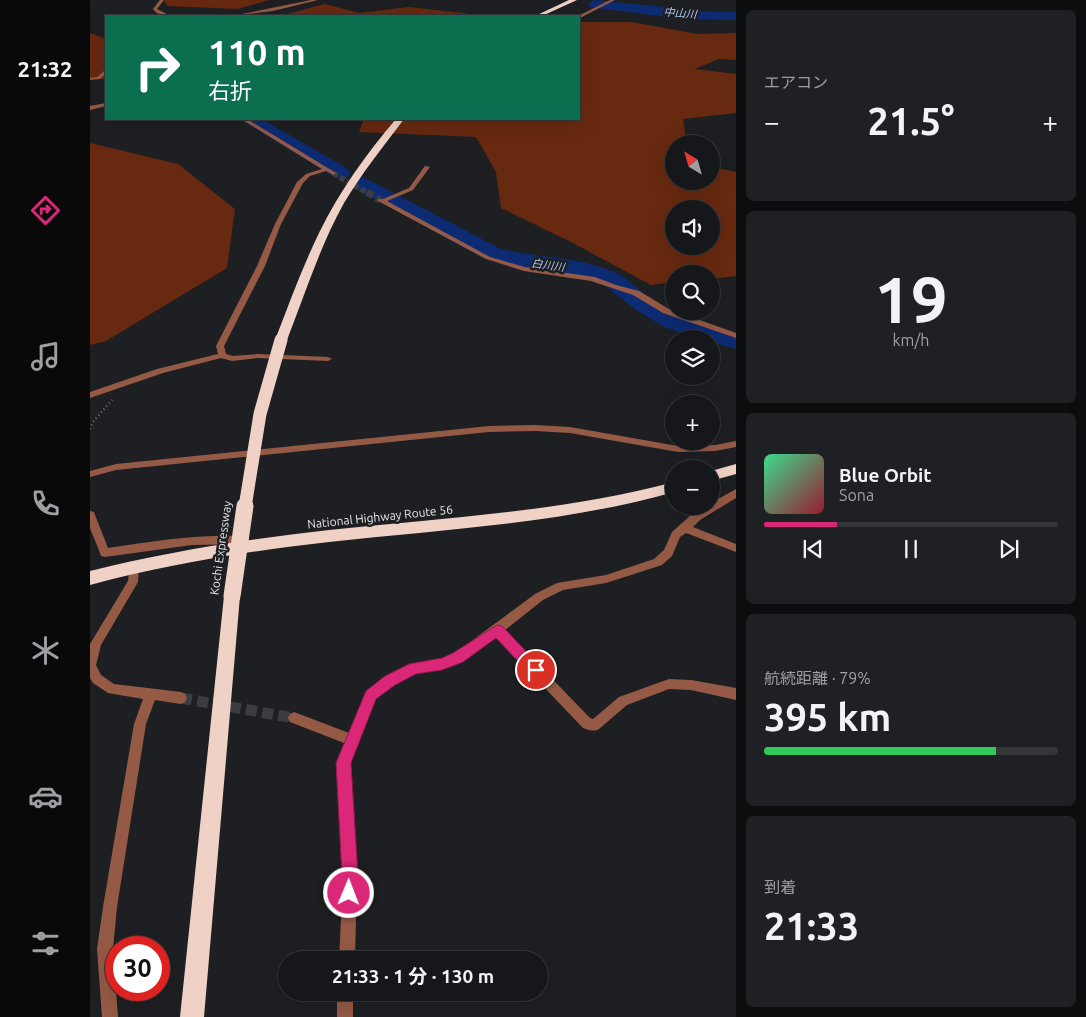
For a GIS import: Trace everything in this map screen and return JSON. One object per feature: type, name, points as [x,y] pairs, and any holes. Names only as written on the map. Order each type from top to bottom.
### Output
[{"type":"highway","points":[[540,15],[574,0]]},
{"type":"highway","name":"Kochi Expressway","points":[[192,1017],[232,596],[260,414],[281,340],[324,233],[355,178],[386,134],[399,120]]},
{"type":"highway","points":[[720,473],[736,469]]},
{"type":"highway","name":"National Highway Route 56","points":[[90,578],[134,566],[212,551],[560,512],[665,489]]},
{"type":"street","points":[[162,0],[155,9],[157,12],[166,15]]},
{"type":"street","points":[[240,15],[316,0]]},
{"type":"street","points":[[580,16],[613,0]]},
{"type":"street","points":[[273,10],[277,15]]},
{"type":"street","points":[[90,79],[98,78],[105,73]]},
{"type":"street","points":[[90,108],[105,105]]},
{"type":"street","points":[[222,355],[220,346],[261,266],[278,224],[300,182],[308,176],[330,171],[246,120]]},
{"type":"street","points":[[427,167],[411,190],[381,201],[488,258],[524,269],[592,279],[636,293],[666,311],[736,336]]},
{"type":"street","points":[[90,395],[160,371],[222,355],[232,359],[267,356],[328,359]]},
{"type":"street","points":[[90,474],[126,466],[489,429],[535,428],[570,430],[678,449],[715,448],[736,444]]},
{"type":"street","points":[[347,951],[350,876],[343,763],[371,695],[390,680],[414,668],[442,664],[458,658],[539,597],[561,586],[606,579],[658,562],[668,553],[676,535],[696,517],[736,493]]},
{"type":"street","points":[[90,515],[105,553],[180,541],[219,538],[283,542]]},
{"type":"street","points":[[685,528],[736,548]]},
{"type":"street","points":[[134,566],[133,582],[96,644],[90,666],[97,679],[112,689],[181,698]]},
{"type":"street","points":[[497,630],[587,724],[595,725],[623,701],[669,684],[691,685],[736,694]]},
{"type":"street","points":[[110,1017],[105,949],[110,907],[140,724],[151,695]]},
{"type":"street","points":[[294,718],[352,740]]},
{"type":"street","points":[[344,1017],[345,1001]]},
{"type":"path","points":[[90,429],[93,422],[111,402],[119,386]]},
{"type":"shaded area","points":[[164,0],[269,0],[237,9],[167,6]]},
{"type":"shaded area","points":[[325,4],[359,13],[409,7],[480,15],[283,15]]},
{"type":"shaded area","points":[[580,22],[632,22],[697,34],[736,33],[736,60],[719,59],[695,69],[736,74],[736,113],[683,119],[686,135],[665,135],[665,190],[720,190],[720,169],[736,172],[736,276],[720,278],[720,265],[665,265],[665,283],[651,285],[571,242],[501,208],[496,172],[476,137],[359,132],[364,120],[580,120]]},
{"type":"shaded area","points":[[90,33],[105,39],[105,79],[90,79]]},
{"type":"shaded area","points":[[90,143],[178,164],[235,209],[227,268],[106,341],[90,345]]},
{"type":"waterway","name":"中山川","points":[[594,4],[656,10],[684,15],[736,16]]},
{"type":"waterway","name":"白川川","points":[[253,120],[341,173]]},
{"type":"waterway","name":"白川川","points":[[360,183],[491,253],[522,261],[590,271],[611,279],[643,304],[673,322],[736,342]]},
{"type":"tunnel","points":[[333,173],[369,194]]},
{"type":"tunnel","points":[[367,192],[380,200]]},
{"type":"tunnel","points":[[181,698],[294,718]]},
{"type":"route","points":[[349,893],[350,876],[343,763],[371,695],[390,680],[414,668],[442,664],[458,658],[497,630],[536,670]]}]
